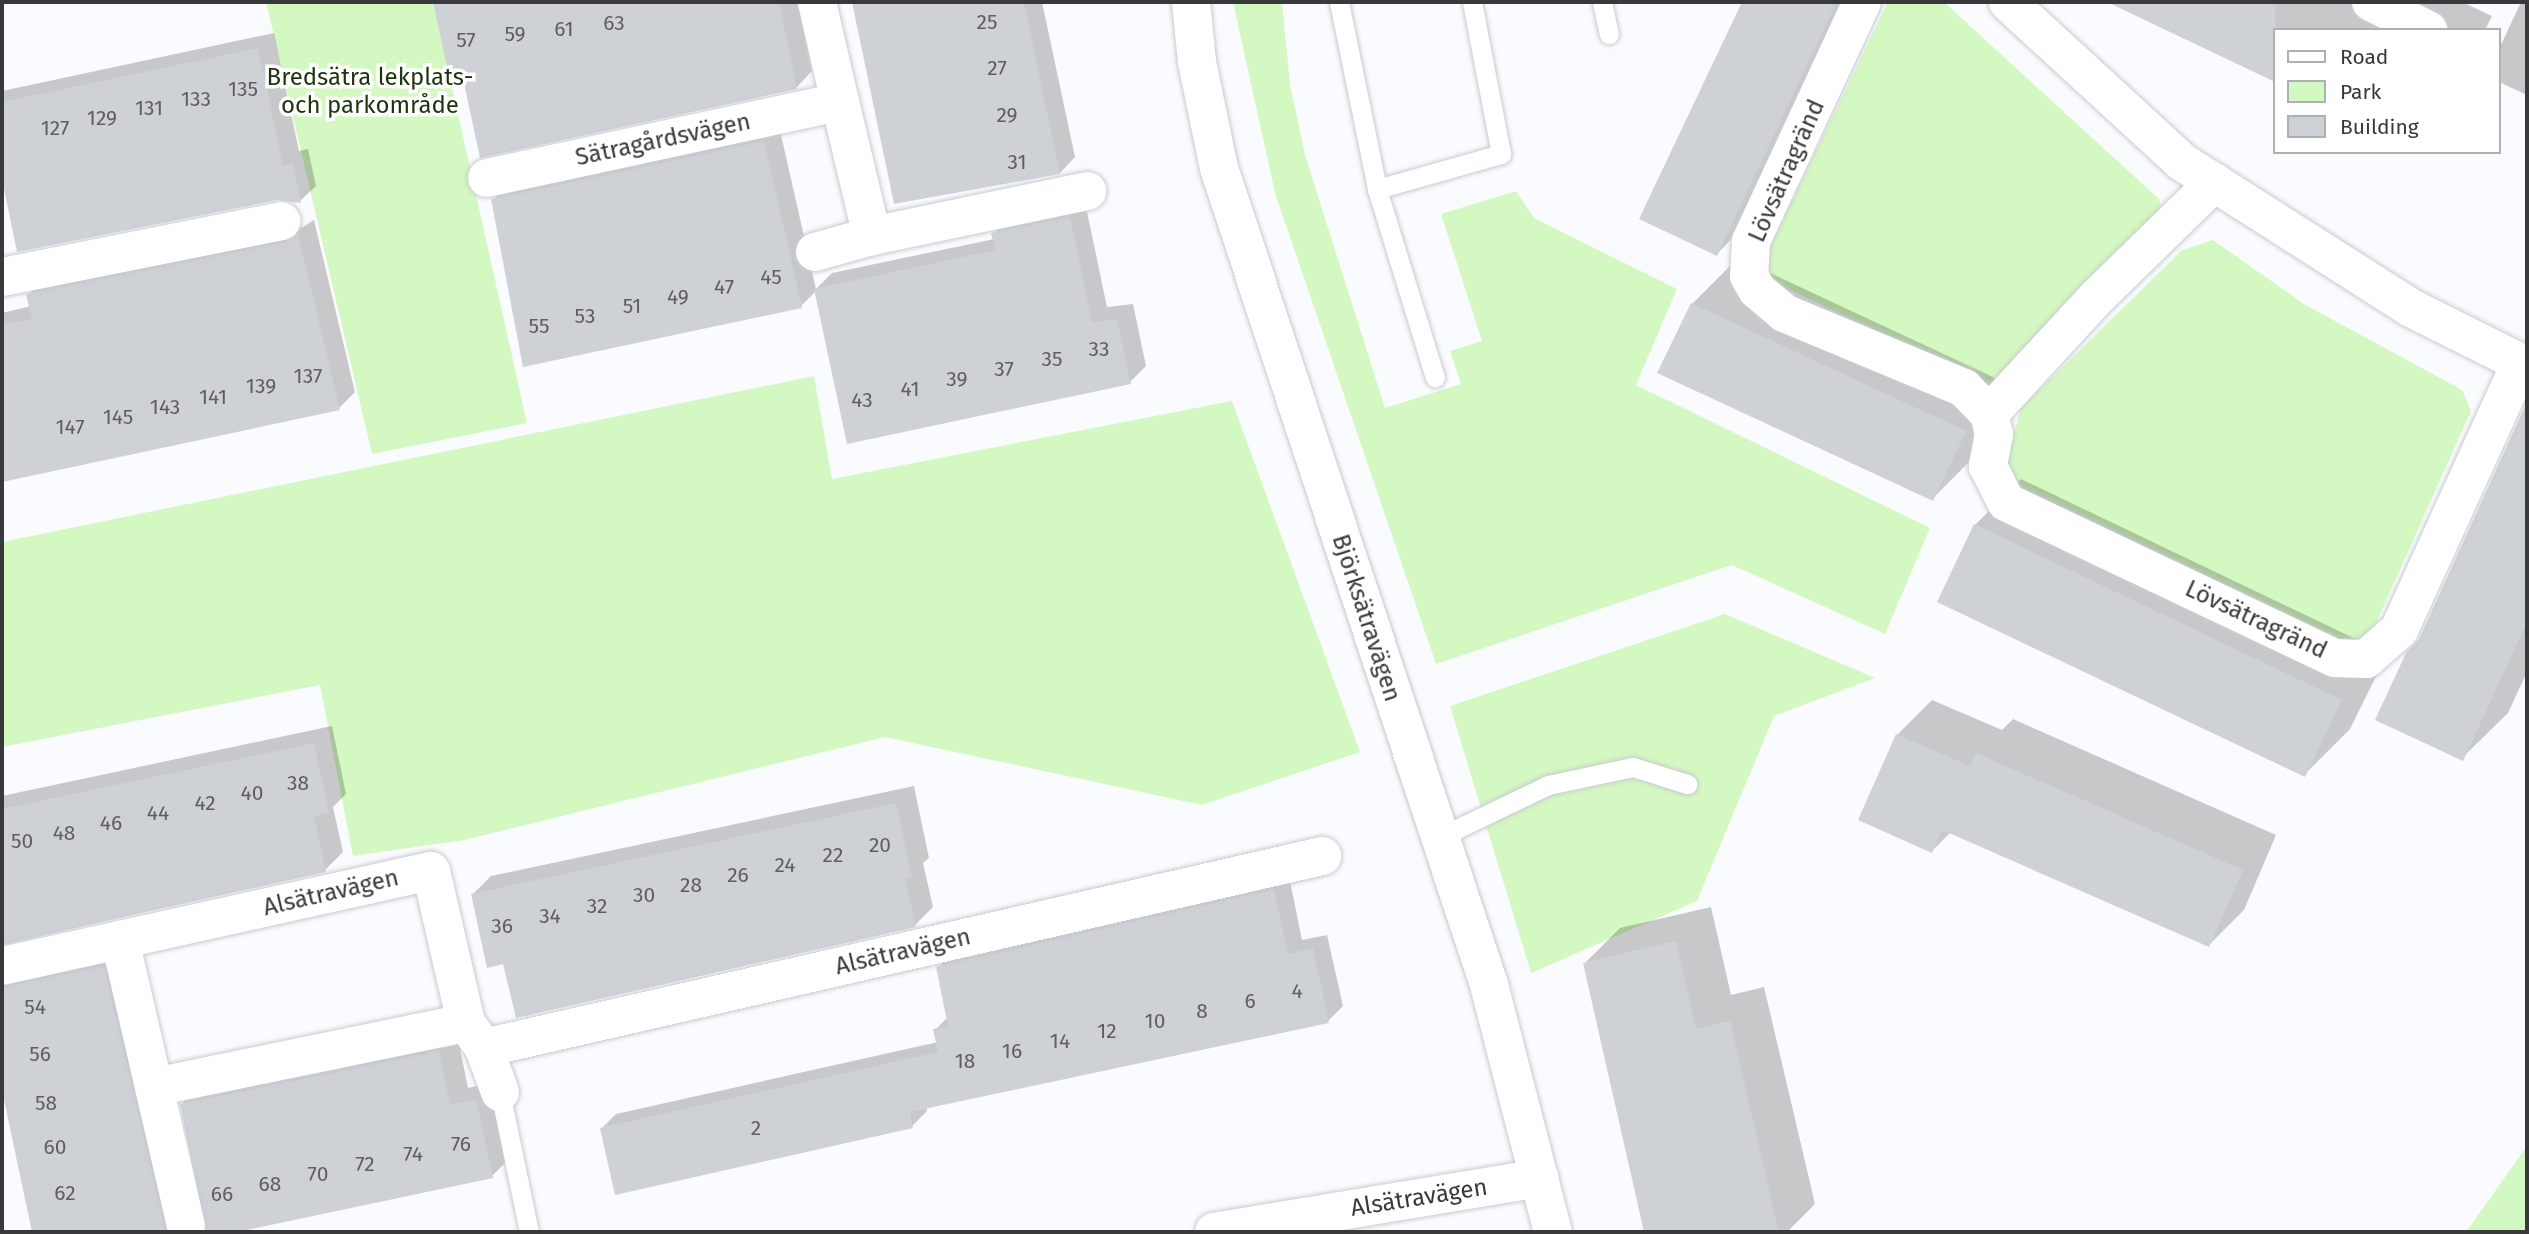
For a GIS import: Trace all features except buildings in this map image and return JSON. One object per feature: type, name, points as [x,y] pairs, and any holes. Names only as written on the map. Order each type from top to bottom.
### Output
[{"type":"street","points":[[817,2],[872,236]]},
{"type":"street","name":"Björksätravägen","points":[[1191,2],[1197,62],[1219,168],[1404,735],[1489,985],[1553,1232]]},
{"type":"street","name":"Lövsätragränd","points":[[1861,2],[1751,241],[1749,276],[1757,290],[1784,313],[1964,388],[1989,414],[1994,434],[1988,466],[2006,502],[2335,657],[2366,659],[2399,630],[2524,365],[2411,308],[2182,162],[2008,2]]},
{"type":"street","points":[[2371,2],[2424,28]]},
{"type":"street","name":"Sätragårdsvägen","points":[[487,178],[839,102]]},
{"type":"street","points":[[1989,414],[2098,296],[2216,182]]},
{"type":"street","points":[[815,252],[872,236],[1087,191]]},
{"type":"street","points":[[2,277],[281,221]]},
{"type":"street","name":"Alsätravägen","points":[[154,1087],[475,1036],[1322,856]]},
{"type":"street","name":"Alsätravägen","points":[[2,966],[431,871],[475,1036],[500,1092]]},
{"type":"street","points":[[120,940],[186,1225]]},
{"type":"street","name":"Alsätravägen","points":[[1214,1232],[1540,1178]]},
{"type":"lane","points":[[1339,2],[1377,189],[1435,377]]},
{"type":"lane","points":[[1377,189],[1501,154],[1472,2]]},
{"type":"lane","points":[[1602,2],[1609,34]]},
{"type":"lane","points":[[1440,836],[1548,785],[1584,777],[1633,767],[1687,784]]},
{"type":"lane","points":[[500,1092],[529,1232]]},
{"type":"green space","name":"Bredsätra lekplats- och parkområde","points":[[266,2],[433,2],[527,423],[372,454]]},
{"type":"green space","points":[[1233,2],[1282,2],[1290,84],[1305,155],[1385,408],[1461,384],[1450,351],[1482,341],[1441,214],[1516,191],[1534,218],[1677,289],[1636,385],[1930,528],[1885,634],[1732,565],[1436,664],[1275,193]]},
{"type":"green space","points":[[1888,2],[1944,2],[2159,199],[2166,226],[1997,389],[1771,281],[1762,263]]},
{"type":"green space","points":[[2213,240],[2304,304],[2462,390],[2471,411],[2364,650],[2012,487],[2006,463],[2021,408],[2182,250]]},
{"type":"green space","points":[[814,376],[832,479],[1232,401],[1360,752],[1202,805],[885,737],[464,840],[353,856],[320,685],[2,747],[2,542]]},
{"type":"green space","points":[[1725,614],[1875,678],[1774,716],[1697,901],[1531,973],[1450,706]]},
{"type":"green space","points":[[2527,1146],[2527,1232],[2466,1232]]}]
